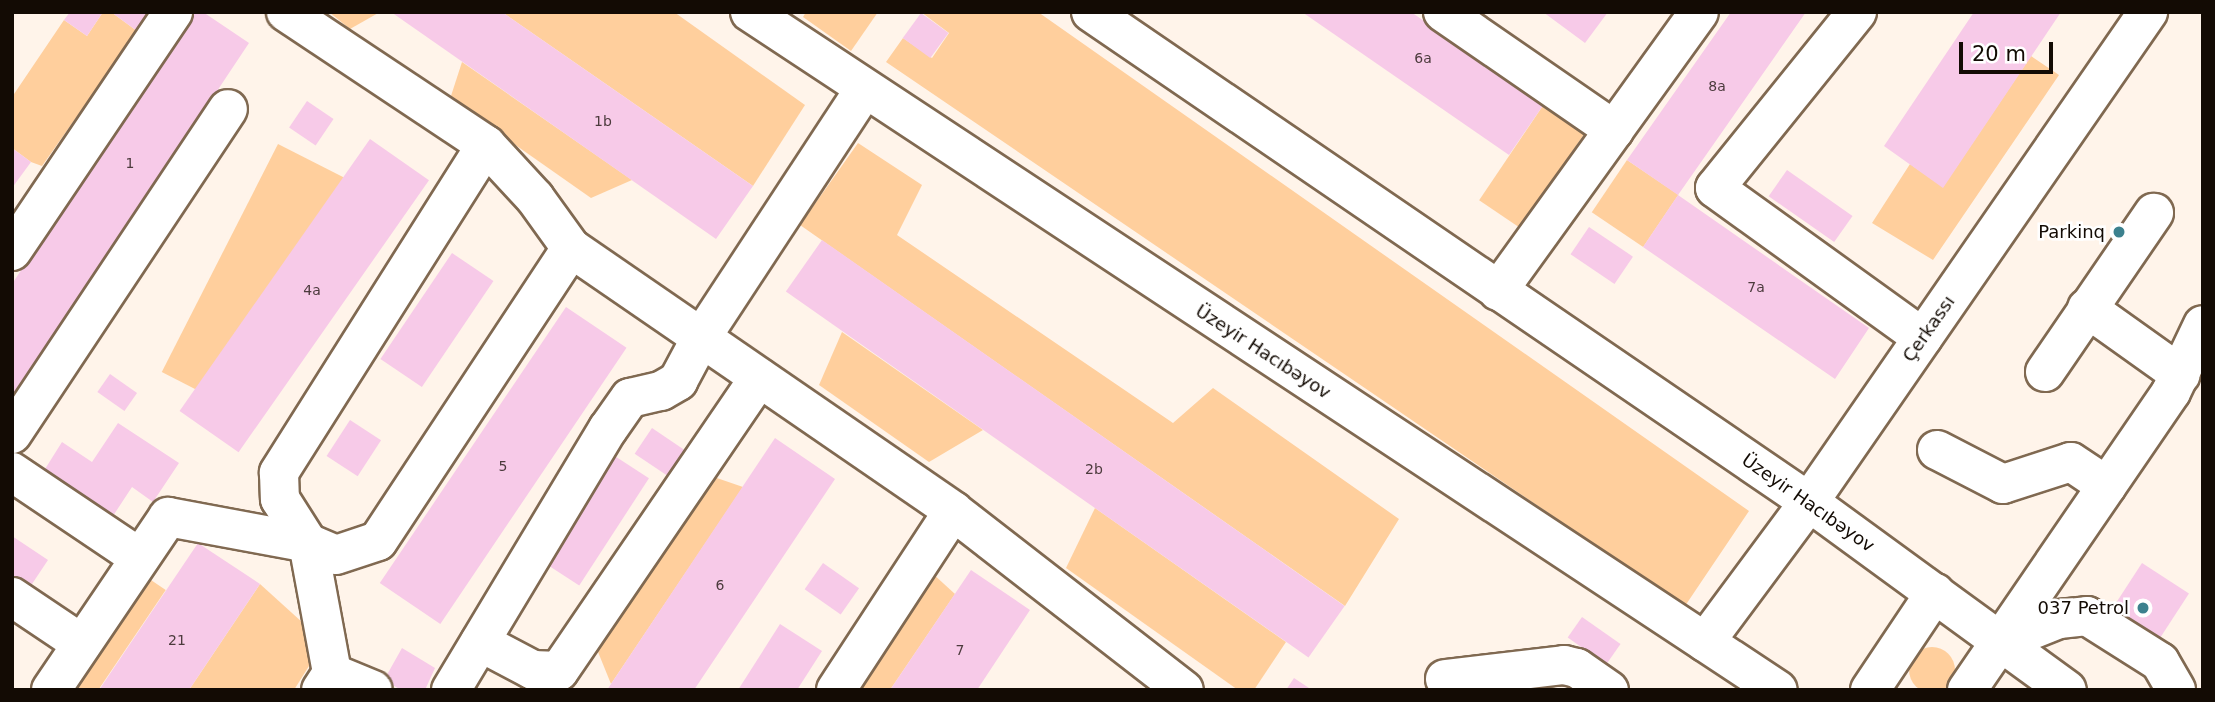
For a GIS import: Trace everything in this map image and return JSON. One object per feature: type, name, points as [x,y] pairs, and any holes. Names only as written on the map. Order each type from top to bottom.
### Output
[{"type":"street","points":[[12,251],[173,12]]},
{"type":"street","points":[[286,12],[486,145],[535,198],[571,248],[953,511],[1184,690]]},
{"type":"street","name":"Üzeyir Hacıbəyov","points":[[750,12],[864,90],[1778,690]]},
{"type":"street","name":"Üzeyir Hacıbəyov","points":[[1091,12],[1809,502],[2067,690]]},
{"type":"street","points":[[1443,12],[1614,130]]},
{"type":"street","points":[[1498,291],[1699,12]]},
{"type":"street","points":[[1857,12],[1715,188],[1923,338]]},
{"type":"street","name":"Çerkassı","points":[[1704,642],[1809,502],[2148,12]]},
{"type":"street","points":[[452,690],[630,398],[661,391],[678,381],[701,338],[864,90]]},
{"type":"street","points":[[12,434],[228,109]]},
{"type":"street","points":[[373,690],[326,682],[308,543],[280,499],[279,473],[486,145]]},
{"type":"street","points":[[2045,372],[2154,214]]},
{"type":"street","points":[[51,690],[168,517],[308,543],[336,555],[378,541],[571,248]]},
{"type":"street","points":[[2087,308],[2181,375]]},
{"type":"street","points":[[1967,690],[2181,375],[2203,326]]},
{"type":"street","points":[[480,642],[533,670],[559,671],[760,378]]},
{"type":"street","points":[[1937,450],[2003,484],[2071,462],[2107,486]]},
{"type":"street","points":[[12,472],[140,558]]},
{"type":"street","points":[[836,690],[953,511]]},
{"type":"street","points":[[1870,690],[1936,593]]},
{"type":"street","points":[[12,597],[82,644]]},
{"type":"street","points":[[2001,642],[2059,619],[2087,616],[2160,662],[2176,690]]},
{"type":"street","points":[[1445,679],[1564,665],[1577,668],[1609,690]]},
{"type":"shaded area","points":[[103,12],[111,12],[137,31],[42,166],[31,162],[12,148],[12,97],[64,20],[87,36]]},
{"type":"shaded area","points":[[329,12],[380,12],[350,29]]},
{"type":"shaded area","points":[[502,12],[674,12],[805,105],[753,186]]},
{"type":"shaded area","points":[[806,12],[878,12],[851,51],[803,17]]},
{"type":"shaded area","points":[[921,12],[1038,12],[1749,511],[1685,606],[886,62],[903,38],[932,58],[949,33]]},
{"type":"shaded area","points":[[2031,56],[2059,75],[1933,260],[1872,223],[1910,164],[1943,187]]},
{"type":"shaded area","points":[[462,62],[632,180],[591,198],[450,99]]},
{"type":"shaded area","points":[[1544,104],[1585,132],[1521,228],[1479,200]]},
{"type":"shaded area","points":[[858,143],[922,185],[897,235],[1173,423],[1213,388],[1399,519],[1345,606],[800,225]]},
{"type":"shaded area","points":[[278,144],[344,178],[228,406],[162,372]]},
{"type":"shaded area","points":[[1627,160],[1678,195],[1643,247],[1592,212]]},
{"type":"shaded area","points":[[842,332],[983,430],[929,462],[819,385]]},
{"type":"shaded area","points":[[711,476],[743,487],[611,684],[596,647]]},
{"type":"shaded area","points":[[1095,508],[1286,642],[1254,690],[1238,690],[1066,568]]},
{"type":"shaded area","points":[[932,573],[955,594],[890,690],[856,690]]},
{"type":"shaded area","points":[[145,576],[166,590],[98,690],[68,690]]},
{"type":"shaded area","points":[[260,584],[324,642],[294,690],[189,690]]},
{"type":"shaded area","points":[[1932,647],[1948,654],[1955,670],[1948,686],[1932,693],[1916,686],[1909,670],[1916,654]]},
{"type":"building","points":[[70,12],[103,12],[87,36],[64,20]]},
{"type":"building","points":[[111,12],[150,12],[137,31]]},
{"type":"building","points":[[192,12],[203,12],[249,43],[12,399],[12,284]]},
{"type":"building","points":[[391,12],[502,12],[753,186],[716,239]]},
{"type":"building","points":[[1302,12],[1411,12],[1544,104],[1509,155]]},
{"type":"building","points":[[1543,12],[1608,12],[1585,43]]},
{"type":"building","points":[[1731,12],[1806,12],[1678,195],[1627,160]]},
{"type":"building","points":[[1974,12],[2061,12],[1943,188],[1884,146]]},
{"type":"building","points":[[921,13],[949,33],[930,58],[903,38]]},
{"type":"building","points":[[307,101],[334,119],[316,145],[289,128]]},
{"type":"building","points":[[370,139],[429,180],[239,452],[180,411]]},
{"type":"building","points":[[12,148],[31,162],[12,188]]},
{"type":"building","points":[[1787,170],[1853,216],[1834,242],[1769,196]]},
{"type":"building","points":[[1678,195],[1869,328],[1835,379],[1643,247]]},
{"type":"building","points":[[1589,227],[1633,257],[1614,284],[1571,254]]},
{"type":"building","points":[[822,240],[1345,606],[1308,658],[786,292]]},
{"type":"building","points":[[452,253],[493,281],[422,387],[380,359]]},
{"type":"building","points":[[566,307],[627,348],[440,624],[380,583]]},
{"type":"building","points":[[110,374],[137,393],[124,411],[97,392]]},
{"type":"building","points":[[350,420],[381,440],[358,476],[327,456]]},
{"type":"building","points":[[118,423],[179,463],[153,502],[132,487],[109,522],[40,477],[62,442],[92,462]]},
{"type":"building","points":[[652,428],[689,453],[672,479],[635,454]]},
{"type":"building","points":[[775,438],[835,479],[694,690],[607,690]]},
{"type":"building","points":[[607,451],[649,478],[579,586],[537,558]]},
{"type":"building","points":[[12,536],[48,560],[30,587],[12,575]]},
{"type":"building","points":[[198,543],[260,584],[189,690],[99,690]]},
{"type":"building","points":[[823,563],[859,588],[841,614],[805,589]]},
{"type":"building","points":[[2142,563],[2189,593],[2156,644],[2109,613]]},
{"type":"building","points":[[971,570],[1030,610],[977,690],[890,690]]},
{"type":"building","points":[[1582,617],[1621,644],[1606,664],[1568,637]]},
{"type":"building","points":[[780,624],[822,651],[797,690],[738,690]]},
{"type":"building","points":[[402,648],[435,668],[425,690],[401,690],[384,680]]},
{"type":"building","points":[[1294,678],[1312,690],[1286,690]]},
{"type":"place","name":"Parkinq","points":[[2119,232]]},
{"type":"place","name":"037 Petrol","points":[[2143,608]]}]
